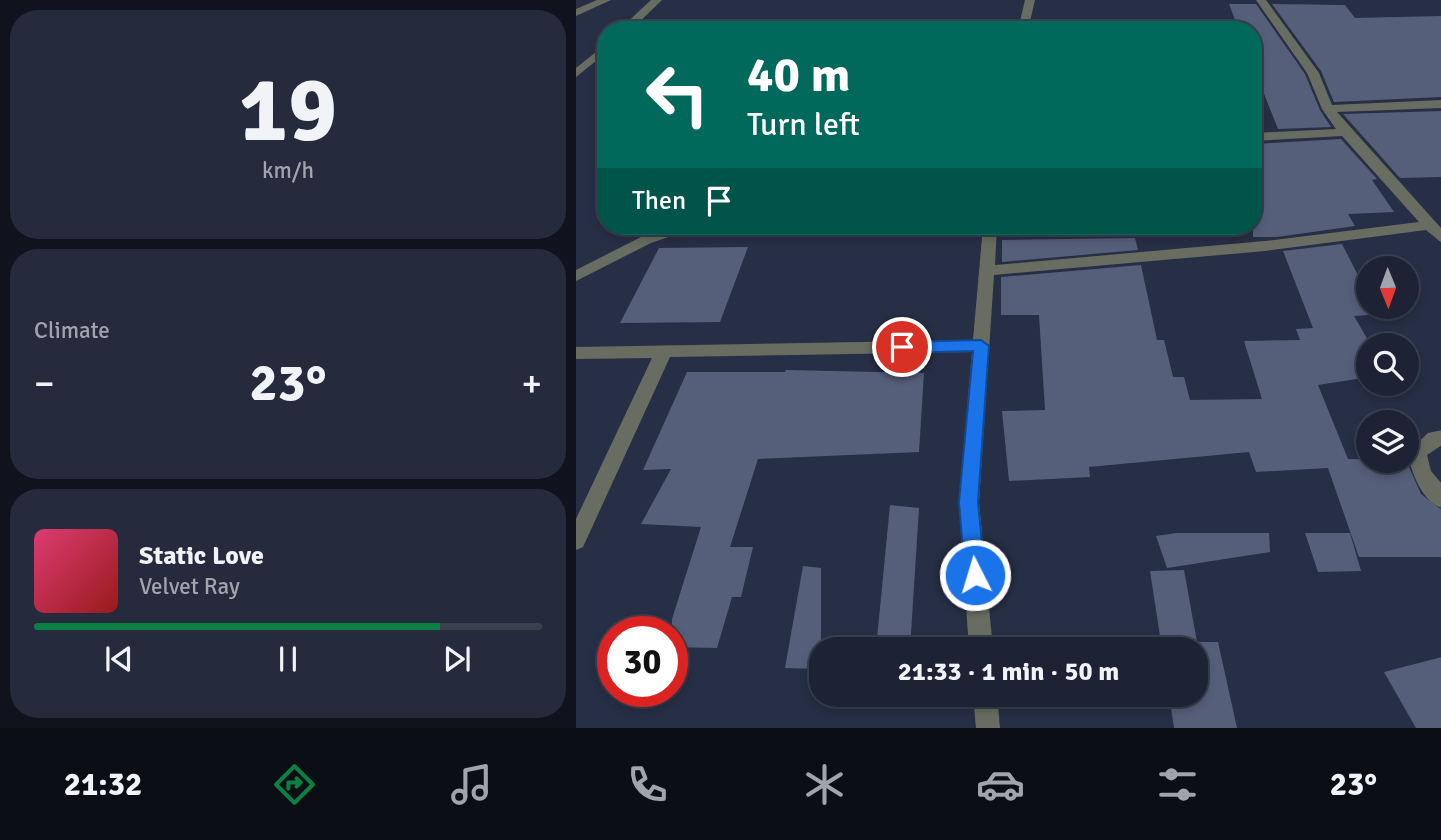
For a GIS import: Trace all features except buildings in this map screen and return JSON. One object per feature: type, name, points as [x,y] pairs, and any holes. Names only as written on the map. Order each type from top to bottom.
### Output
[{"type":"street","points":[[576,13],[606,0]]},
{"type":"street","points":[[634,21],[657,0]]},
{"type":"street","points":[[1025,21],[1030,0]]},
{"type":"street","points":[[1261,0],[1313,74],[1328,109],[1345,132],[1441,239]]},
{"type":"street","points":[[576,74],[597,55]]},
{"type":"street","points":[[590,62],[597,62]]},
{"type":"street","points":[[1328,109],[1441,104]]},
{"type":"street","points":[[1262,137],[1345,132]]},
{"type":"street","points":[[986,271],[1265,246],[1429,225]]},
{"type":"street","points":[[576,276],[661,235]]},
{"type":"street","points":[[980,637],[969,502],[989,235]]},
{"type":"street","points":[[576,353],[981,346]]},
{"type":"street","points":[[576,541],[664,351]]},
{"type":"street","points":[[1441,437],[1435,438],[1417,453],[1422,474],[1441,500]]},
{"type":"street","points":[[986,707],[988,728]]},
{"type":"route","points":[[902,347],[981,346],[969,502],[975,575]]}]
